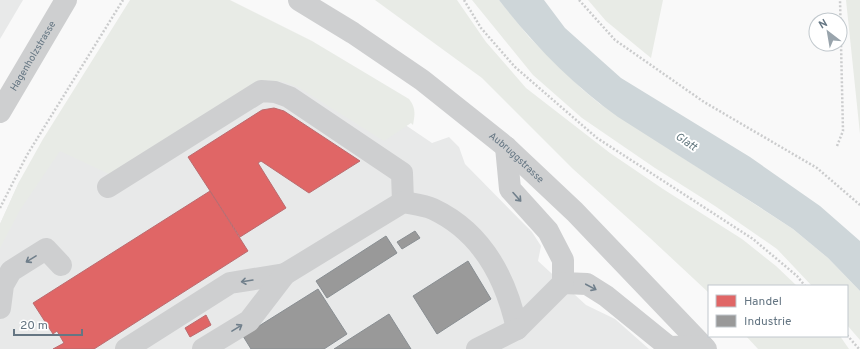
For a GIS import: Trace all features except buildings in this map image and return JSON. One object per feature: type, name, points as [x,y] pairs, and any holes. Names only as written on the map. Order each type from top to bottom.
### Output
[{"type":"street","name":"Hagenholzstrasse","points":[[0,112],[66,0]]},
{"type":"street","name":"Aubruggstrasse","points":[[299,0],[353,33],[422,80],[506,147],[575,212],[705,347]]},
{"type":"street","points":[[108,187],[261,91],[275,92],[289,97],[402,173],[403,202]]},
{"type":"street","points":[[484,348],[517,328],[563,283],[563,260],[548,231],[510,189],[506,147]]},
{"type":"street","points":[[203,349],[249,320],[285,274],[403,202],[432,209],[460,226],[480,245],[497,270],[513,307],[517,328]]},
{"type":"street","points":[[0,308],[3,285],[11,271],[46,249],[61,264]]},
{"type":"street","points":[[130,346],[230,284],[285,274]]},
{"type":"street","points":[[563,283],[587,284],[606,296],[669,347],[705,347]]},
{"type":"path","points":[[0,208],[27,155],[123,0]]},
{"type":"path","points":[[464,0],[481,28],[515,67],[597,138],[753,239],[797,276],[804,285]]},
{"type":"path","points":[[579,0],[615,40],[704,102],[817,168],[860,205]]},
{"type":"path","points":[[837,146],[843,131],[840,0]]},
{"type":"path","points":[[848,336],[859,349]]},
{"type":"shaded area","points":[[0,0],[23,0],[0,39]]},
{"type":"shaded area","points":[[130,0],[230,0],[312,41],[409,99],[413,105],[414,111],[413,125],[411,123],[384,141],[298,87],[284,82],[265,80],[109,174],[60,151],[20,210],[0,248],[0,224],[19,182],[43,139]]},
{"type":"shaded area","points":[[375,0],[457,0],[486,42],[526,88],[610,153],[663,189],[742,239],[776,266],[796,285],[708,285],[708,292],[573,169],[482,78]]},
{"type":"shaded area","points":[[472,0],[499,0],[529,37],[582,89],[600,104],[793,229],[828,258],[860,291],[860,340],[848,326],[848,285],[811,285],[777,249],[582,118],[533,75]]},
{"type":"shaded area","points":[[588,0],[663,0],[651,58],[606,21]]},
{"type":"shaded area","points":[[846,0],[860,0],[860,134],[848,12]]},
{"type":"shaded area","points":[[148,5],[339,80],[432,143],[449,137],[459,147],[465,164],[532,232],[541,246],[538,261],[586,305],[615,319],[649,349],[0,349],[0,224],[19,182]]},
{"type":"shaded area","points":[[747,337],[841,337],[849,349],[758,349]]},
{"type":"water","name":"Glatt","points":[[499,0],[544,0],[565,28],[621,78],[750,157],[820,206],[860,241],[860,291],[828,258],[793,229],[601,105],[554,63]]}]
